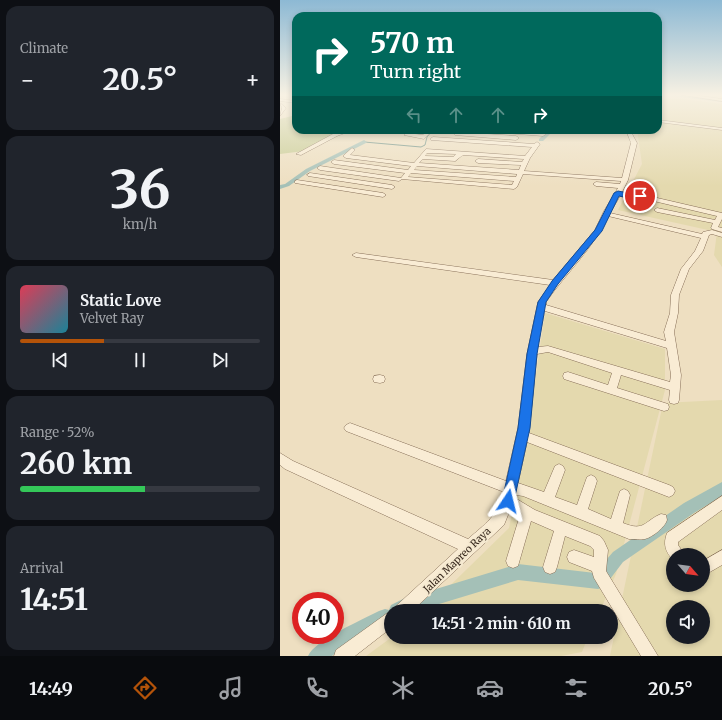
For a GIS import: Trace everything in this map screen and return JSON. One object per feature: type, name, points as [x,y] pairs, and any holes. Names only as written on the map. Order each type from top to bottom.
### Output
[{"type":"street","points":[[682,125],[722,129]]},
{"type":"street","points":[[299,154],[338,134]]},
{"type":"street","points":[[407,135],[432,137],[467,134]]},
{"type":"street","points":[[468,186],[490,134]]},
{"type":"street","points":[[498,134],[536,145]]},
{"type":"street","name":"Jalan Mapreo Raya","points":[[409,604],[502,517],[509,495],[522,435],[533,351],[544,298],[554,283],[589,244],[598,231],[622,187],[634,143],[630,134]]},
{"type":"street","points":[[432,137],[485,146],[536,145]]},
{"type":"street","points":[[527,158],[426,151],[414,164],[405,178],[468,186],[513,187],[527,158],[536,145]]},
{"type":"street","points":[[352,150],[346,156],[402,164],[521,171],[622,187],[637,198],[640,196],[720,218]]},
{"type":"street","points":[[359,158],[366,152]]},
{"type":"street","points":[[342,188],[380,154]]},
{"type":"street","points":[[388,162],[394,156]]},
{"type":"street","points":[[402,164],[408,158]]},
{"type":"street","points":[[478,161],[524,164]]},
{"type":"street","points":[[334,162],[409,172],[518,179]]},
{"type":"street","points":[[320,168],[400,179]]},
{"type":"street","points":[[310,175],[392,187]]},
{"type":"street","points":[[558,180],[622,187]]},
{"type":"street","points":[[297,182],[383,195]]},
{"type":"street","points":[[657,210],[720,218]]},
{"type":"street","points":[[606,214],[704,237]]},
{"type":"street","points":[[720,218],[714,228],[722,230]]},
{"type":"street","points":[[674,400],[675,370],[669,332],[674,316],[675,292],[687,265],[701,249],[704,237],[710,232],[722,235]]},
{"type":"street","points":[[356,255],[554,283]]},
{"type":"street","points":[[541,307],[671,346]]},
{"type":"street","points":[[533,351],[548,349],[675,388]]},
{"type":"street","points":[[612,391],[618,370]]},
{"type":"street","points":[[568,376],[664,407]]},
{"type":"street","points":[[350,428],[509,495],[527,513],[595,541],[600,546],[602,551],[598,566],[599,574],[650,656]]},
{"type":"street","points":[[522,435],[669,491]]},
{"type":"street","points":[[281,460],[470,548]]},
{"type":"street","points":[[548,499],[559,470]]},
{"type":"street","points":[[581,512],[591,481]]},
{"type":"street","points":[[509,495],[523,490],[629,532],[644,533],[661,520]]},
{"type":"street","points":[[616,526],[624,494]]},
{"type":"street","points":[[672,548],[672,538],[722,502]]},
{"type":"street","points":[[513,561],[527,513]]},
{"type":"street","points":[[550,567],[561,528]]},
{"type":"street","points":[[574,557],[598,566]]},
{"type":"street","points":[[710,565],[722,557]]},
{"type":"street","points":[[342,656],[384,625]]},
{"type":"shaded area","points":[[662,125],[722,125],[722,267],[714,255],[717,232],[618,210],[642,164],[638,134],[662,134]]},
{"type":"shaded area","points":[[545,313],[665,349],[665,390],[616,574],[603,604],[431,604],[509,528],[526,442]]},
{"type":"shaded area","points":[[722,400],[722,656],[610,656],[613,644],[618,644],[618,618],[663,403]]},
{"type":"shaded area","points":[[384,643],[585,644],[582,652],[561,656],[366,656]]},
{"type":"green space","points":[[280,125],[292,125],[292,134],[341,134],[304,151],[280,154]]},
{"type":"waterway","points":[[364,142],[421,147],[425,145],[427,137],[430,134]]},
{"type":"waterway","points":[[541,140],[547,134]]},
{"type":"waterway","points":[[280,187],[287,185],[308,170],[364,142]]},
{"type":"waterway","points":[[412,604],[518,572],[598,581],[618,557],[689,508],[722,489]]},
{"type":"waterway","points":[[317,656],[337,642],[384,618]]},
{"type":"route","points":[[508,501],[524,428],[532,354],[542,302],[554,283],[574,262],[601,227],[618,193],[637,198],[640,196]]}]
